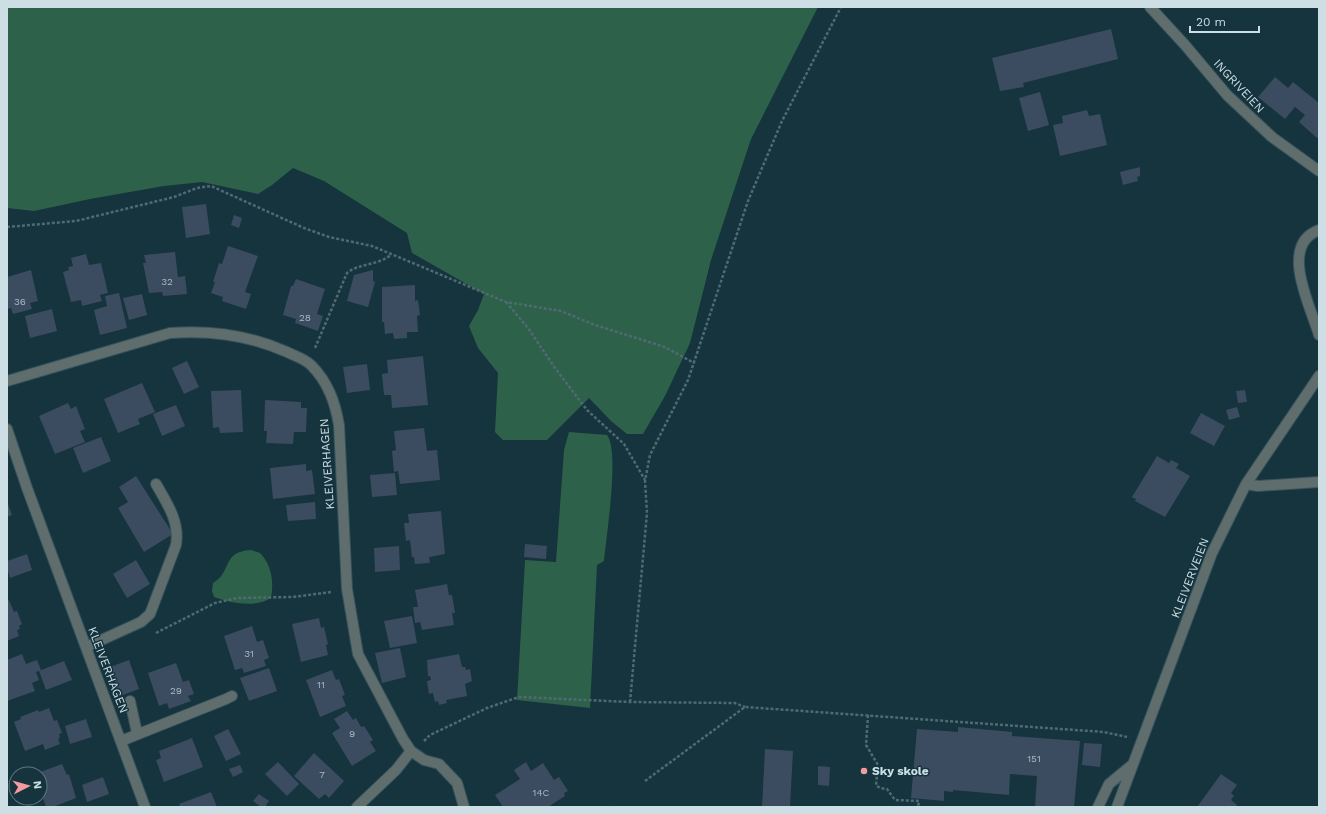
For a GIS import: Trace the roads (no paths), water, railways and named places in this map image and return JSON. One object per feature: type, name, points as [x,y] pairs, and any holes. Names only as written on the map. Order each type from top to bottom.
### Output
[{"type":"street","name":"INGRIVEIEN","points":[[1150,7],[1185,45],[1227,95],[1272,137],[1319,171]]},
{"type":"street","points":[[1319,230],[1312,232],[1305,240],[1300,248],[1298,259],[1305,294],[1319,335]]},
{"type":"street","name":"KLEIVERHAGEN","points":[[7,381],[170,333],[197,331],[229,334],[266,343],[310,364],[323,379],[335,402],[339,425],[347,590],[358,654],[403,739],[411,751],[424,760],[439,764],[456,783],[464,807]]},
{"type":"street","name":"KLEIVERVEIEN","points":[[1117,807],[1212,553],[1246,484],[1319,376]]},
{"type":"street","name":"KLEIVERHAGEN","points":[[7,429],[26,488],[121,741],[144,807]]},
{"type":"street","points":[[1246,484],[1258,486],[1319,482]]},
{"type":"street","points":[[86,647],[141,622],[150,614],[176,545],[178,535],[177,525],[170,508],[156,484]]},
{"type":"street","points":[[121,741],[137,733],[226,700],[232,696]]},
{"type":"street","points":[[130,700],[137,733]]},
{"type":"street","points":[[357,807],[396,770],[411,751]]},
{"type":"street","points":[[1098,807],[1109,784],[1134,764]]},
{"type":"place","name":"Sky skole","points":[[864,771]]}]
